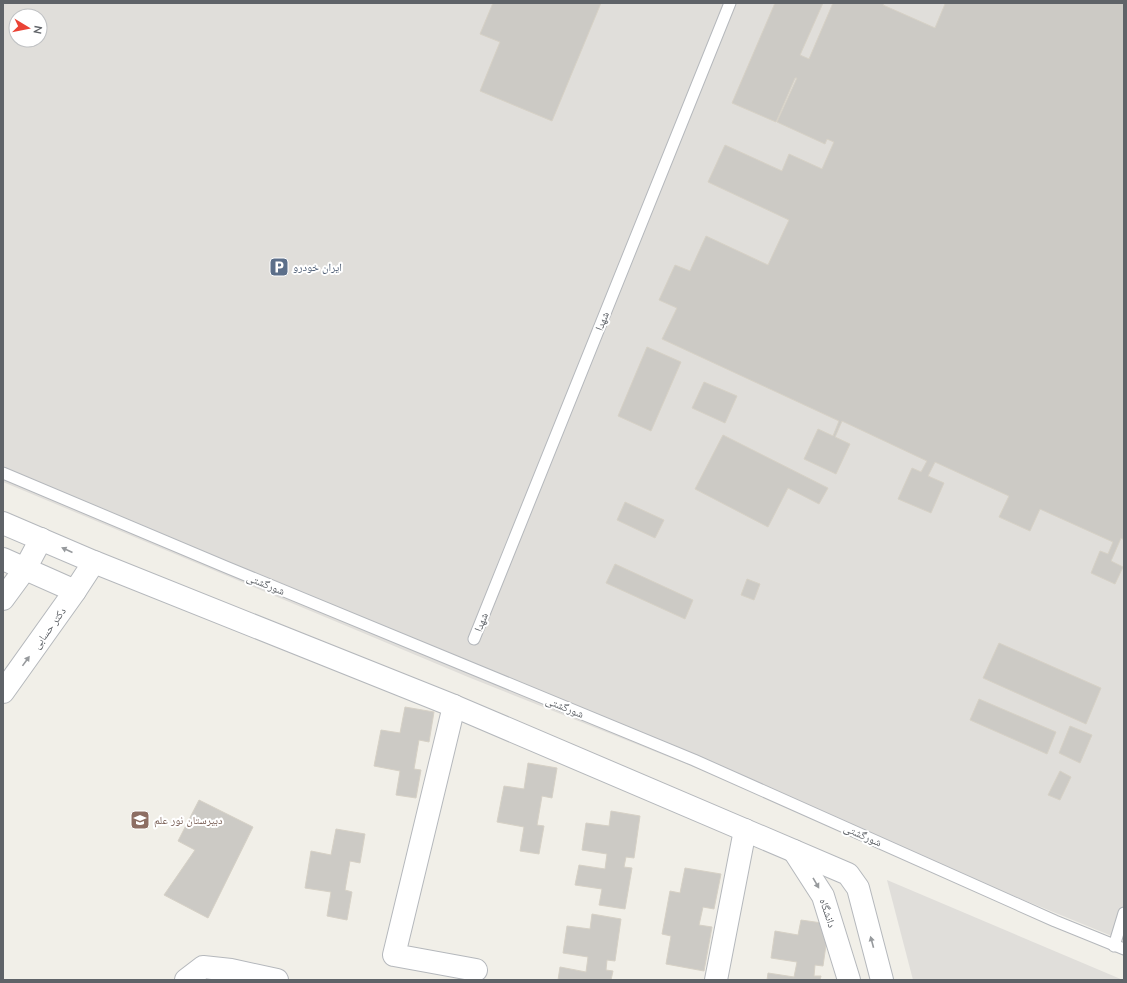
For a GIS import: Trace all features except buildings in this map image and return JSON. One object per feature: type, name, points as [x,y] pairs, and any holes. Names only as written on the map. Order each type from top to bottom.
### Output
[{"type":"street","points":[[3,523],[94,562],[454,706],[848,874],[858,888],[882,980]]},
{"type":"street","points":[[3,599],[25,568],[41,538]]},
{"type":"street","points":[[3,559],[76,591]]},
{"type":"street","name":"دکتر حسابی","points":[[3,692],[76,591],[94,562]]},
{"type":"street","points":[[454,706],[394,955],[476,970]]},
{"type":"street","points":[[716,980],[746,830]]},
{"type":"street","name":"دانشگاه","points":[[794,851],[823,896],[849,980]]},
{"type":"street","points":[[186,980],[203,967],[231,970],[277,980]]},
{"type":"lane","name":"شهدا","points":[[474,639],[730,3]]},
{"type":"lane","name":"شورگشتی","points":[[3,473],[240,574],[694,760],[1119,948]]},
{"type":"lane","points":[[1119,948],[1124,914]]},
{"type":"shaded area","points":[[3,3],[1124,3],[1124,941],[872,838],[468,677],[3,482]]},
{"type":"shaded area","points":[[887,880],[1123,980],[913,980]]},
{"type":"place","name":"ایران خودرو","points":[[279,267]]},
{"type":"place","name":"دبیرستان نور علم","points":[[140,820]]}]
